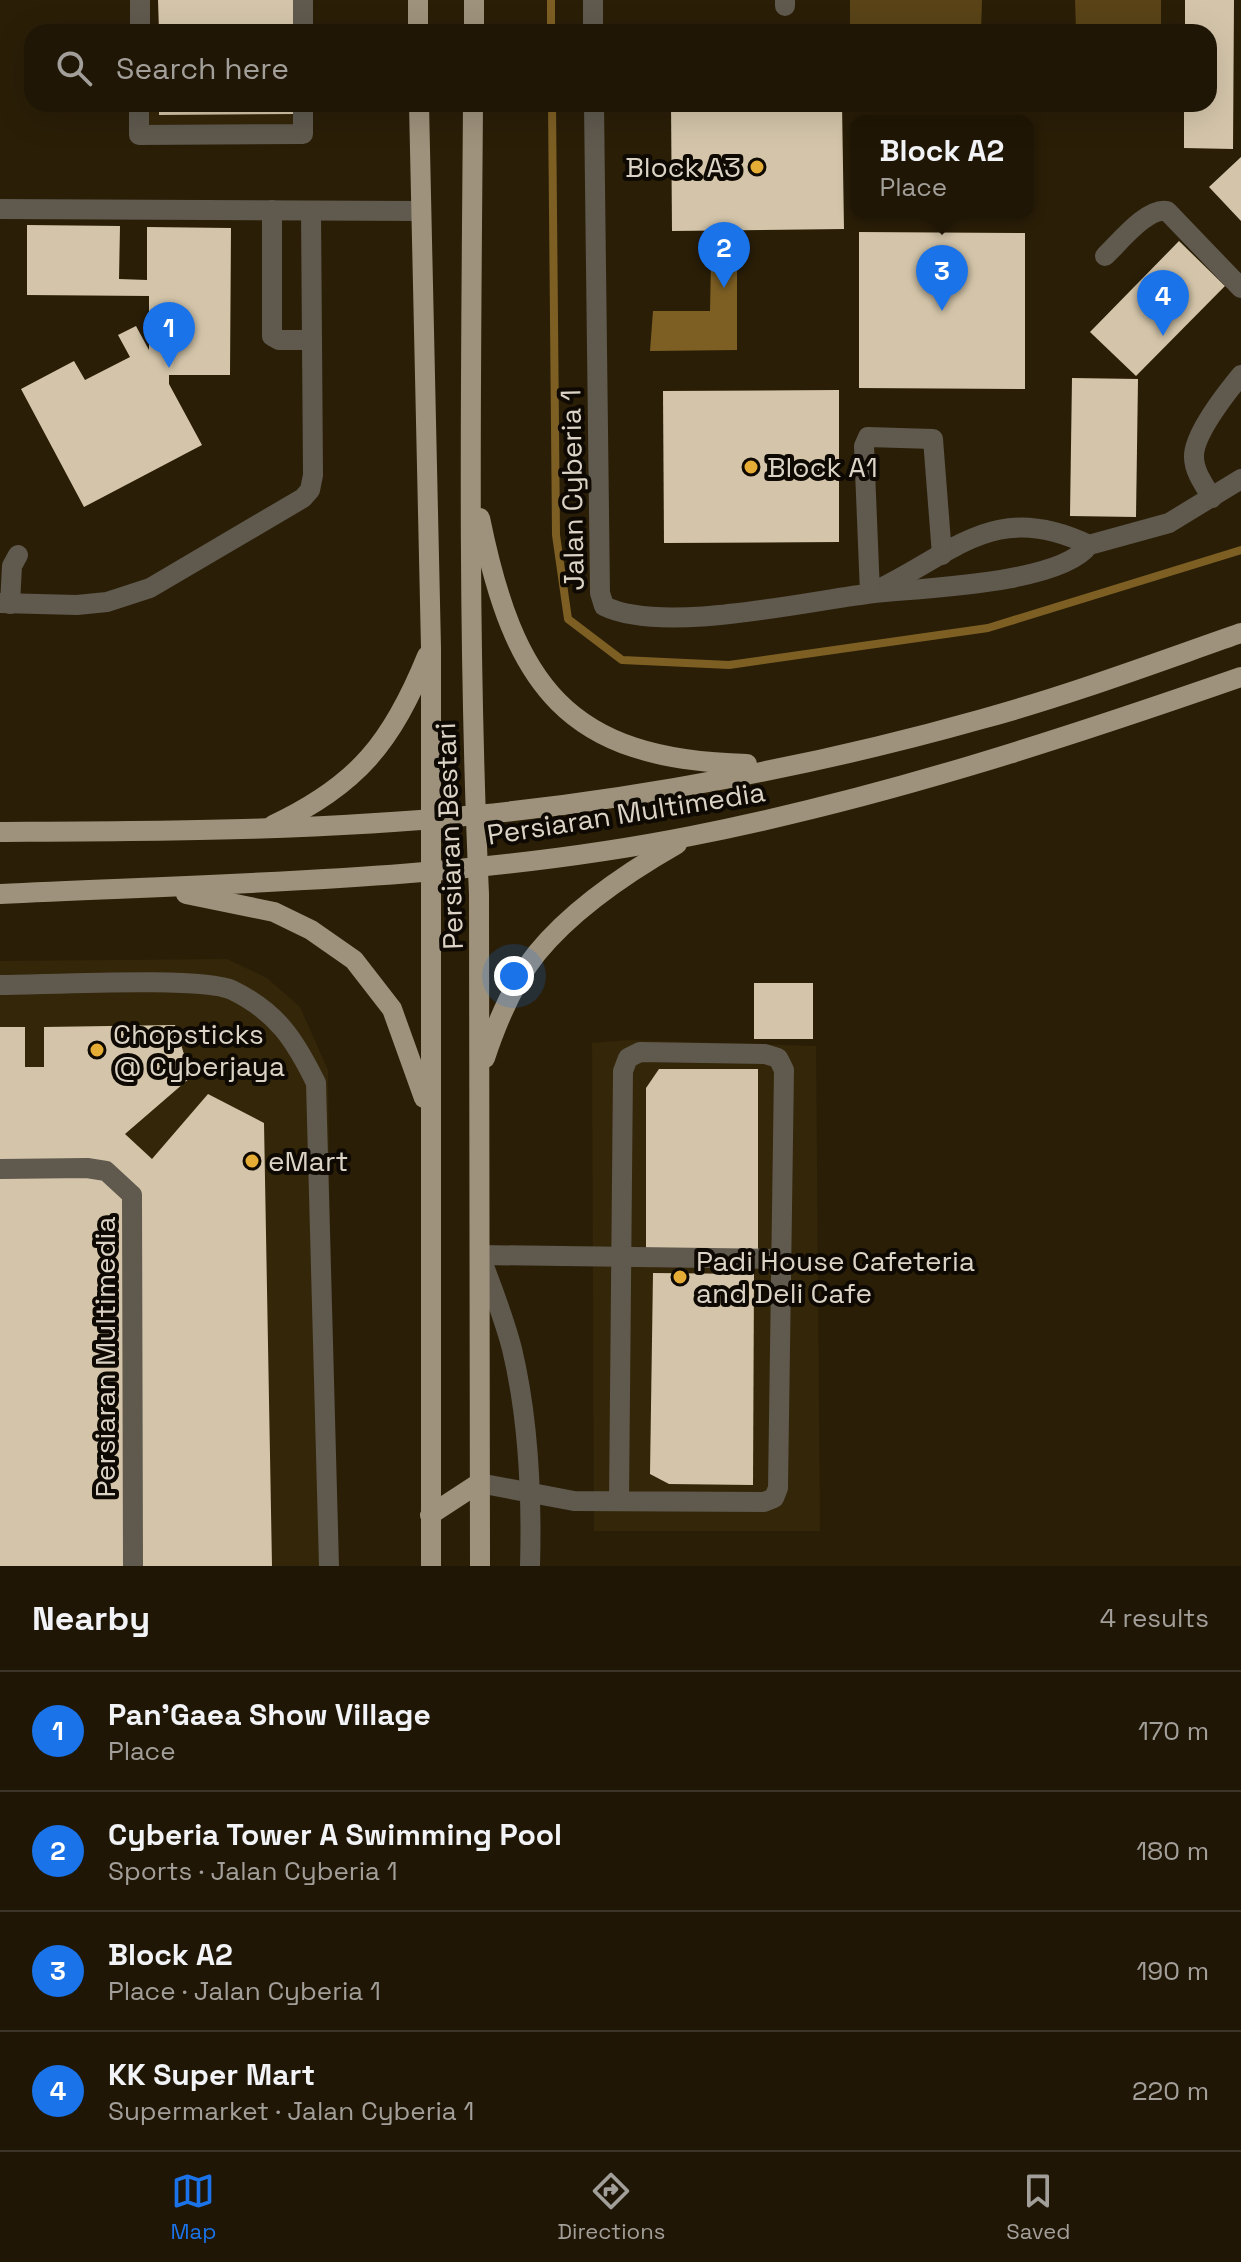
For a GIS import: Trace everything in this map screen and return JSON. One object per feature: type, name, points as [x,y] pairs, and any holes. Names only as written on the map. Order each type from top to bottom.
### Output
[{"type":"main road","points":[[418,0],[418,24]]},
{"type":"main road","points":[[474,0],[474,24]]},
{"type":"main road","name":"Persiaran Bestari","points":[[419,112],[431,648],[431,1566]]},
{"type":"main road","name":"Persiaran Bestari","points":[[473,112],[471,471],[481,1071],[480,1566]]},
{"type":"main road","points":[[471,471],[493,580],[517,647],[541,683],[570,713],[608,738],[652,755],[700,762],[747,764],[821,757]]},
{"type":"main road","name":"Persiaran Multimedia","points":[[0,832],[263,830],[475,816],[686,784],[821,757],[982,719],[1241,633]]},
{"type":"main road","points":[[263,830],[337,791],[363,765],[402,713],[431,648]]},
{"type":"main road","name":"Persiaran Multimedia","points":[[0,894],[431,870],[691,836],[878,793],[990,762],[1241,677]]},
{"type":"main road","points":[[481,1071],[504,1008],[536,955],[559,930],[639,866],[691,836]]},
{"type":"main road","points":[[152,887],[274,912],[311,930],[354,960],[392,1009],[430,1113]]},
{"type":"main road","points":[[430,1515],[479,1483]]},
{"type":"street","points":[[140,0],[140,24]]},
{"type":"street","points":[[303,0],[303,24]]},
{"type":"street","points":[[593,0],[593,24]]},
{"type":"street","points":[[139,112],[139,135],[303,134],[303,112]]},
{"type":"street","name":"Jalan Cyberia 1","points":[[594,112],[600,593],[604,606],[617,613],[653,616],[706,615],[819,603],[870,593],[1005,579],[1059,566],[1083,554],[1089,545]]},
{"type":"street","points":[[0,209],[420,211]]},
{"type":"street","points":[[272,210],[272,336],[279,340],[312,340]]},
{"type":"street","points":[[18,555],[12,566],[5,603],[107,602],[150,588],[303,498],[310,490],[313,475],[311,211]]},
{"type":"street","points":[[1105,256],[1151,214],[1167,211],[1241,288]]},
{"type":"street","points":[[1212,498],[1196,468],[1193,455],[1213,412],[1241,375]]},
{"type":"street","points":[[870,593],[864,446],[868,437],[933,439],[942,555]]},
{"type":"street","name":"Jalan Cyberia 1","points":[[870,593],[999,527],[1053,532],[1089,545],[1169,523],[1241,479]]},
{"type":"street","points":[[0,985],[182,985],[229,989],[266,1011],[292,1035],[316,1083],[329,1566]]},
{"type":"street","points":[[479,1483],[574,1501],[764,1502],[774,1498],[778,1488],[784,1070],[778,1058],[765,1054],[640,1052],[628,1058],[623,1071],[619,1501]]},
{"type":"street","name":"Persiaran Multimedia","points":[[0,1169],[87,1168],[106,1171],[132,1195],[133,1566]]},
{"type":"street","points":[[530,1566],[532,1492],[511,1347],[480,1255],[781,1259]]},
{"type":"shaded area","points":[[850,0],[982,0],[981,24],[850,24]]},
{"type":"shaded area","points":[[1075,0],[1161,0],[1161,24],[1076,24]]},
{"type":"shaded area","points":[[145,112],[296,112],[296,127],[144,128]]},
{"type":"shaded area","points":[[711,260],[737,265],[737,350],[650,351],[653,311],[710,311]]},
{"type":"shaded area","points":[[227,959],[267,978],[300,1007],[328,1070],[334,1566],[0,1566],[0,961]]},
{"type":"shaded area","points":[[627,1040],[816,1046],[820,1531],[594,1531],[592,1043]]},
{"type":"building","points":[[158,0],[295,0],[295,24],[159,24]]},
{"type":"building","points":[[1185,0],[1234,0],[1233,149],[1184,148],[1184,112],[1217,112],[1217,24],[1185,24]]},
{"type":"building","points":[[159,112],[296,112],[296,114],[159,115]]},
{"type":"building","name":"Block A3","points":[[671,112],[842,112],[844,229],[672,231]]},
{"type":"building","points":[[1241,157],[1241,221],[1209,187]]},
{"type":"building","points":[[27,225],[120,226],[119,279],[147,280],[147,227],[231,228],[230,375],[169,375],[169,384],[202,445],[84,507],[21,389],[74,361],[85,380],[130,357],[118,335],[136,326],[149,350],[149,296],[27,295]]},
{"type":"building","points":[[859,232],[1025,233],[1025,389],[859,388]]},
{"type":"building","points":[[1179,241],[1225,286],[1136,376],[1090,332]]},
{"type":"building","points":[[1072,378],[1138,379],[1136,517],[1070,516]]},
{"type":"building","name":"Block A1","points":[[839,390],[839,542],[664,543],[663,391]]},
{"type":"building","points":[[754,983],[813,983],[813,1039],[754,1039]]},
{"type":"building","points":[[175,1025],[191,1077],[125,1134],[152,1159],[208,1094],[264,1123],[272,1566],[0,1566],[0,1027],[25,1027],[25,1067],[44,1067],[44,1027]]},
{"type":"building","points":[[659,1069],[758,1069],[758,1255],[646,1255],[646,1088]]},
{"type":"building","points":[[653,1273],[754,1274],[753,1485],[669,1484],[650,1474]]},
{"type":"waterway","points":[[551,0],[551,24]]},
{"type":"waterway","points":[[552,112],[556,535],[568,619],[622,660],[729,665],[988,628],[1241,550]]},
{"type":"place","name":"Block A3","points":[[757,167]]},
{"type":"place","name":"Cyberia Tower A Swimming Pool","points":[[724,288]]},
{"type":"place","name":"Block A2","points":[[942,311]]},
{"type":"place","name":"KK Super Mart","points":[[1163,336]]},
{"type":"place","name":"Pan'Gaea Show Village","points":[[169,368]]},
{"type":"place","name":"Block A1","points":[[751,467]]},
{"type":"place","name":"Chopsticks @ Cyberjaya","points":[[97,1050]]},
{"type":"place","name":"eMart","points":[[252,1161]]},
{"type":"place","name":"Padi House Cafeteria and Deli Cafe","points":[[680,1277]]}]
